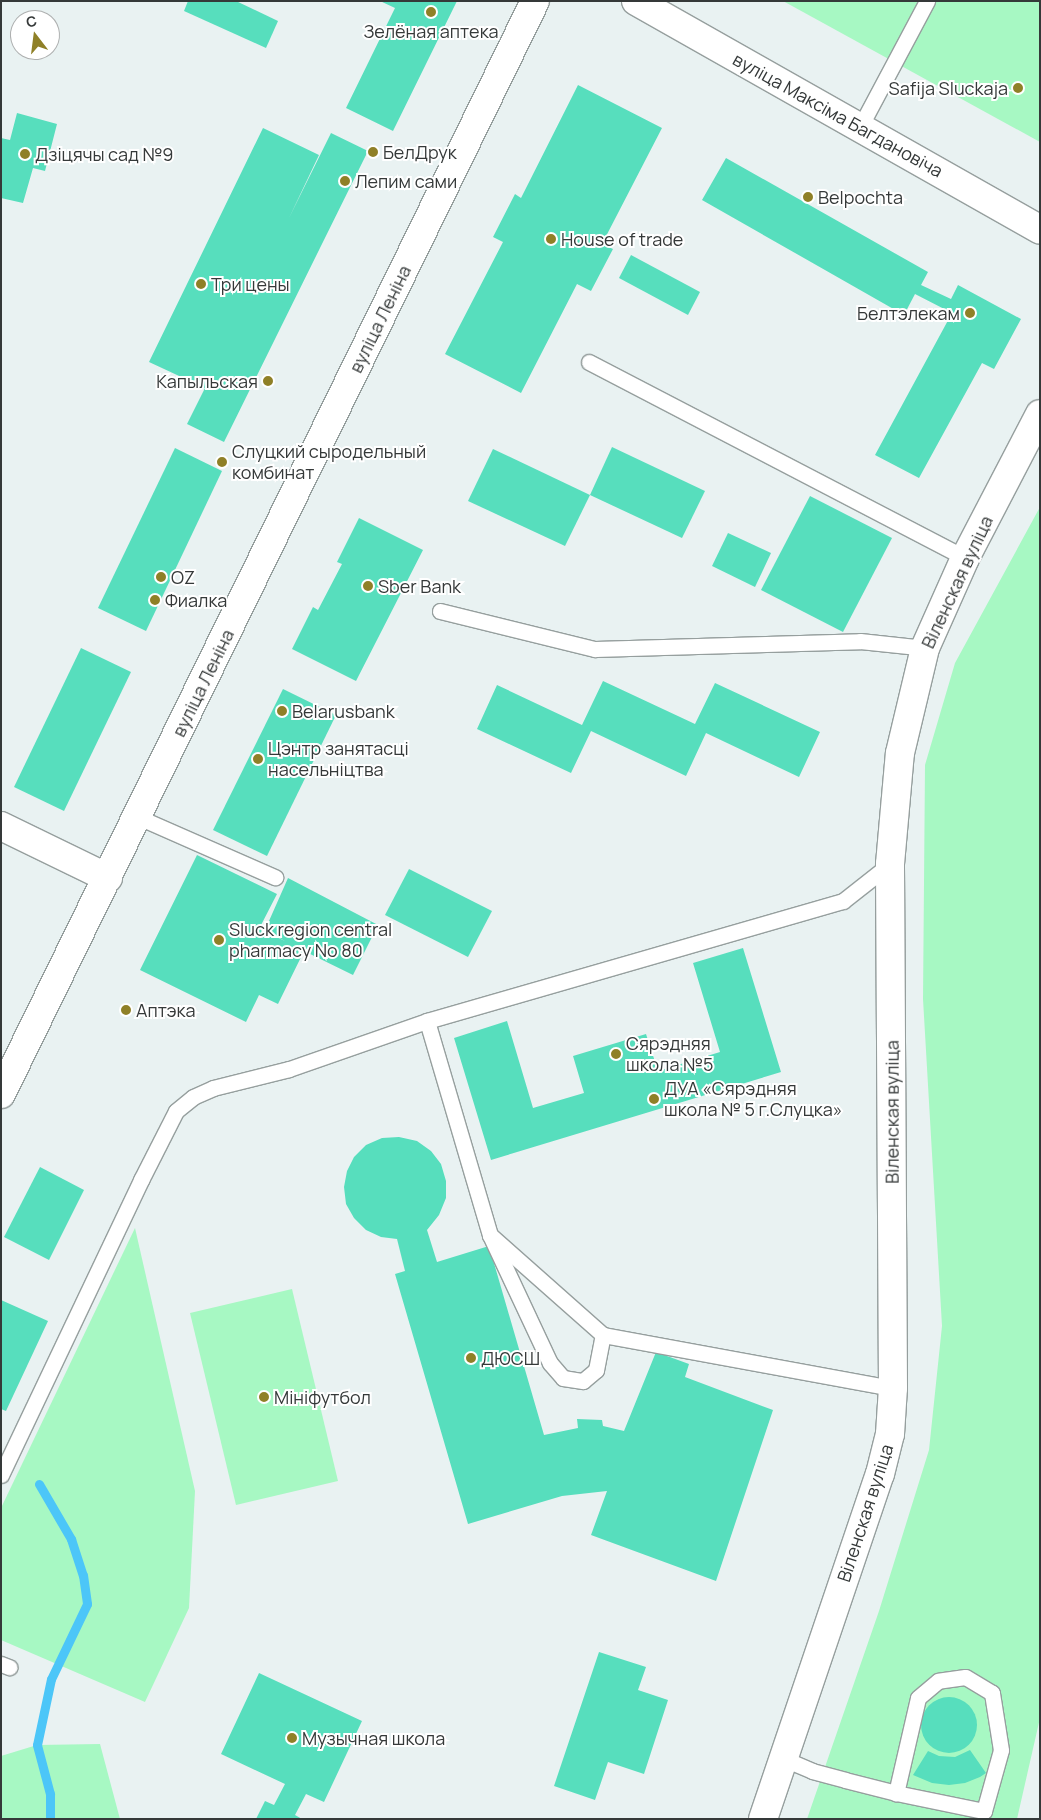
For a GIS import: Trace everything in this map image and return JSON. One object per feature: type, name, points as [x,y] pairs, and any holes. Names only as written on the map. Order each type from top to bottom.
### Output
[{"type":"main road","name":"вуліца Леніна","points":[[1,1094],[535,1]]},
{"type":"main road","name":"вуліца Максіма Багдановіча","points":[[636,1],[1040,230]]},
{"type":"main road","name":"Віленская вуліца","points":[[763,1819],[782,1758],[880,1474],[890,1434],[893,1388],[890,864],[900,753],[925,648],[965,558],[1040,414]]},
{"type":"main road","points":[[1,826],[108,878]]},
{"type":"lane","points":[[860,127],[927,1]]},
{"type":"lane","points":[[589,362],[965,558]]},
{"type":"lane","points":[[440,611],[595,649],[860,641],[925,648]]},
{"type":"lane","points":[[138,817],[275,877]]},
{"type":"lane","points":[[1,1475],[141,1180],[176,1111],[193,1097],[212,1088],[289,1069],[428,1021],[843,901],[890,864]]},
{"type":"lane","points":[[428,1021],[490,1235],[550,1363],[563,1378],[583,1381],[596,1370],[603,1335]]},
{"type":"lane","points":[[490,1235],[603,1335],[893,1388]]},
{"type":"lane","points":[[782,1758],[812,1771],[896,1793],[984,1811],[1001,1750],[992,1693],[965,1677],[938,1681],[918,1698],[896,1793]]},
{"type":"green space","points":[[783,1],[1040,1],[1040,142]]},
{"type":"green space","points":[[1040,507],[1040,1718],[1017,1819],[807,1819],[879,1611],[929,1450],[942,1326],[923,999],[925,765],[955,663]]},
{"type":"green space","points":[[135,1228],[195,1491],[189,1608],[145,1702],[1,1640],[1,1508]]},
{"type":"green space","name":"Мініфутбол","points":[[292,1289],[338,1481],[236,1505],[190,1313]]},
{"type":"green space","points":[[100,1744],[120,1819],[1,1819],[1,1756],[37,1745]]},
{"type":"building","points":[[188,1],[236,1],[278,21],[266,48],[184,11]]},
{"type":"building","points":[[380,1],[457,1],[393,131],[346,108],[395,8]]},
{"type":"building","name":"House of trade","points":[[578,85],[662,128],[602,244],[613,249],[591,291],[577,284],[521,393],[445,354],[503,242],[493,237],[515,194],[521,198]]},
{"type":"building","name":"Дзіцячы сад №9","points":[[17,113],[57,124],[45,171],[33,168],[23,203],[1,198],[1,138],[10,140]]},
{"type":"building","points":[[263,128],[319,155],[289,218],[331,133],[368,151],[224,442],[187,424],[205,388],[149,362]]},
{"type":"building","name":"БелДрук","points":[[371,148],[378,151],[375,157],[368,154]]},
{"type":"building","points":[[726,158],[928,272],[921,285],[951,299],[958,285],[1021,319],[994,369],[982,363],[919,478],[875,455],[952,313],[915,294],[904,315],[702,200]]},
{"type":"building","points":[[631,255],[700,292],[688,315],[619,278]]},
{"type":"building","points":[[612,447],[705,491],[682,538],[590,495]]},
{"type":"building","points":[[175,448],[222,471],[146,631],[98,608]]},
{"type":"building","points":[[493,449],[590,495],[565,546],[468,501]]},
{"type":"building","points":[[810,496],[892,538],[843,632],[761,590]]},
{"type":"building","name":"Sber Bank","points":[[359,518],[423,550],[356,681],[292,649],[313,607],[318,610],[342,564],[337,562]]},
{"type":"building","points":[[728,533],[771,553],[755,587],[712,566]]},
{"type":"building","points":[[81,648],[131,672],[64,811],[14,787]]},
{"type":"building","points":[[603,681],[695,724],[715,683],[820,732],[799,777],[706,733],[686,776],[591,731],[571,773],[477,729],[497,685],[582,725]]},
{"type":"building","points":[[283,689],[336,715],[267,856],[213,830]]},
{"type":"building","name":"Sluck region central pharmacy No 80","points":[[197,855],[277,894],[259,929],[285,941],[265,930],[288,878],[378,925],[353,975],[304,951],[278,1004],[259,995],[246,1022],[140,970]]},
{"type":"building","points":[[409,869],[492,911],[468,957],[385,915]]},
{"type":"building","name":"Сярэдняя школа №5","points":[[743,948],[781,1072],[491,1160],[454,1038],[507,1021],[533,1108],[584,1093],[573,1056],[646,1034],[658,1071],[720,1052],[693,963]]},
{"type":"building","name":"ДЮСШ","points":[[399,1137],[417,1141],[431,1151],[441,1164],[446,1181],[446,1198],[439,1215],[427,1230],[437,1262],[489,1246],[544,1435],[578,1428],[577,1419],[602,1420],[603,1426],[624,1431],[656,1352],[689,1364],[685,1377],[773,1410],[716,1581],[591,1535],[607,1491],[562,1496],[468,1524],[395,1274],[405,1271],[397,1239],[381,1237],[366,1230],[354,1218],[346,1204],[344,1187],[347,1171],[354,1157],[366,1145],[382,1138]]},
{"type":"building","points":[[40,1167],[84,1190],[49,1260],[4,1237]]},
{"type":"building","points":[[1,1300],[48,1321],[6,1411],[1,1409]]},
{"type":"building","points":[[599,1652],[646,1667],[638,1690],[668,1700],[644,1774],[608,1762],[595,1800],[554,1786]]},
{"type":"building","name":"Музычная школа","points":[[259,1673],[362,1721],[324,1802],[306,1794],[295,1815],[302,1819],[256,1819],[265,1801],[274,1805],[285,1784],[221,1754]]},
{"type":"building","points":[[949,1697],[964,1702],[972,1710],[977,1725],[972,1740],[964,1748],[949,1753],[934,1748],[926,1740],[921,1725],[926,1710],[934,1702]]},
{"type":"building","points":[[970,1750],[986,1773],[980,1777],[965,1783],[949,1785],[932,1783],[913,1775],[928,1751],[939,1756],[955,1757]]},
{"type":"waterway","points":[[39,1484],[71,1539],[83,1575],[87,1604],[51,1679],[37,1745],[50,1794],[50,1819]]},
{"type":"place","name":"Зелёная аптека","points":[[431,12]]},
{"type":"place","name":"Safija Sluckaja","points":[[1018,88]]},
{"type":"place","name":"БелДрук","points":[[373,152]]},
{"type":"place","name":"Дзіцячы сад №9","points":[[25,154]]},
{"type":"place","name":"Лепим сами","points":[[345,181]]},
{"type":"place","name":"Belpochta","points":[[808,197]]},
{"type":"place","name":"House of trade","points":[[551,239]]},
{"type":"place","name":"Три цены","points":[[201,284]]},
{"type":"place","name":"Белтэлекам","points":[[970,313]]},
{"type":"place","name":"Капыльская","points":[[268,381]]},
{"type":"place","name":"Слуцкий сыродельный комбинат","points":[[222,462]]},
{"type":"place","name":"OZ","points":[[161,577]]},
{"type":"place","name":"Sber Bank","points":[[368,586]]},
{"type":"place","name":"Фиалка","points":[[155,600]]},
{"type":"place","name":"Belarusbank","points":[[282,711]]},
{"type":"place","name":"Цэнтр занятасці насельніцтва","points":[[258,759]]},
{"type":"place","name":"Sluck region central pharmacy No 80","points":[[219,940]]},
{"type":"place","name":"Аптэка","points":[[126,1010]]},
{"type":"place","name":"Сярэдняя школа №5","points":[[616,1054]]},
{"type":"place","name":"ДУА «Сярэдняя школа № 5 г.Слуцка»","points":[[654,1099]]},
{"type":"place","name":"ДЮСШ","points":[[471,1358]]},
{"type":"place","name":"Мініфутбол","points":[[264,1397]]},
{"type":"place","name":"Музычная школа","points":[[292,1738]]}]
